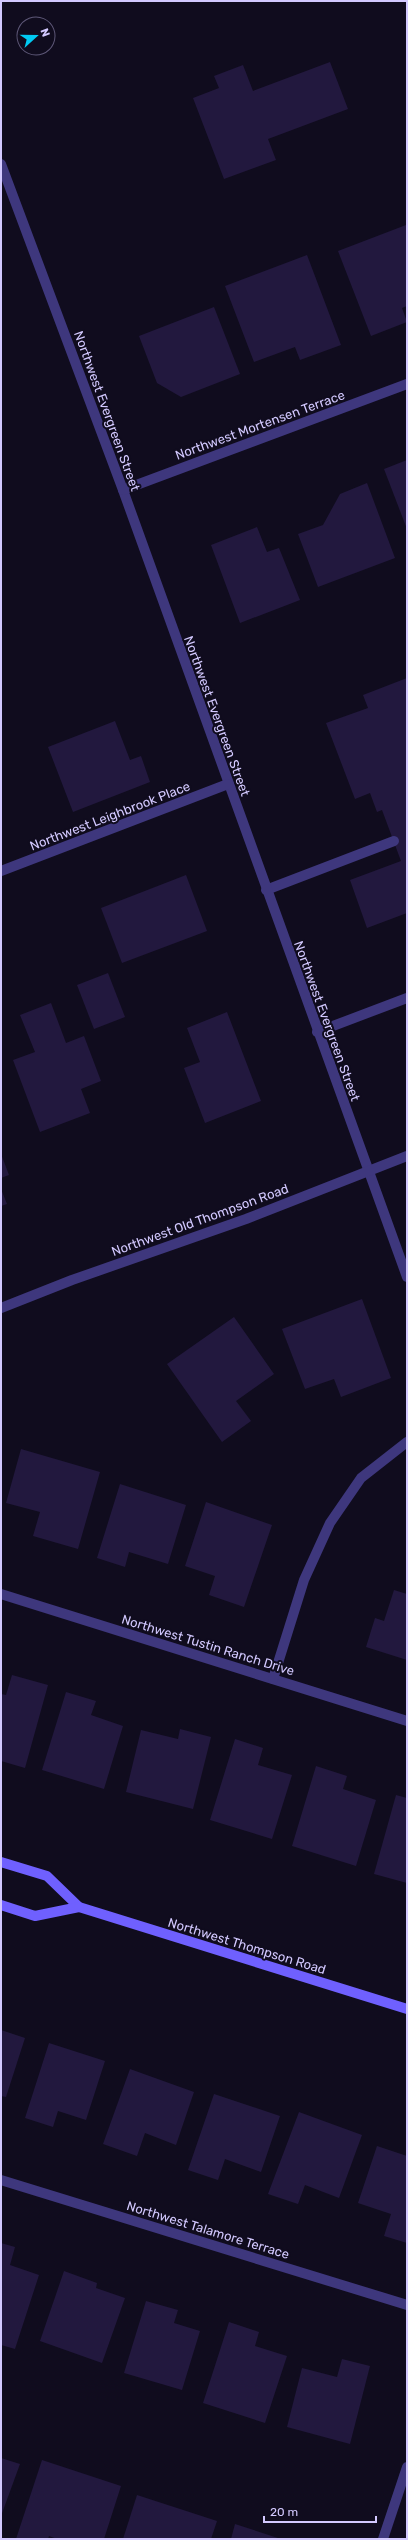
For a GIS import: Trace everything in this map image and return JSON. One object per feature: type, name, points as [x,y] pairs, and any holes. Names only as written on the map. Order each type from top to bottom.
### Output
[{"type":"street","name":"Northwest Evergreen Street","points":[[1,164],[123,490],[367,1172],[407,1277]]},
{"type":"street","name":"Northwest Mortensen Terrace","points":[[123,490],[407,384]]},
{"type":"street","name":"Northwest Leighbrook Place","points":[[1,871],[228,784]]},
{"type":"street","points":[[266,890],[394,841]]},
{"type":"street","points":[[317,1032],[407,998]]},
{"type":"street","name":"Northwest Old Thompson Road","points":[[1,1308],[72,1280],[246,1219],[407,1156]]},
{"type":"street","points":[[274,1679],[304,1580],[330,1523],[362,1478],[407,1442]]},
{"type":"street","name":"Northwest Tustin Ranch Drive","points":[[1,1594],[407,1721]]},
{"type":"street","name":"Northwest Thompson Road","points":[[1,1862],[48,1876],[79,1907],[407,2009]]},
{"type":"street","name":"Northwest Thompson Road","points":[[1,1905],[35,1916],[79,1907]]},
{"type":"street","name":"Northwest Talamore Terrace","points":[[1,2180],[407,2306]]},
{"type":"street","points":[[383,2539],[407,2467]]},
{"type":"building","points":[[330,62],[348,109],[268,139],[276,160],[224,179],[193,98],[219,88],[214,76],[243,65],[253,91]]},
{"type":"building","points":[[406,225],[407,306],[402,308],[407,322],[371,336],[338,251]]},
{"type":"building","points":[[307,255],[341,345],[300,360],[295,347],[254,362],[225,286]]},
{"type":"building","points":[[214,307],[240,374],[181,397],[157,383],[139,336]]},
{"type":"building","points":[[407,460],[407,529],[384,469]]},
{"type":"building","points":[[367,483],[395,558],[318,587],[298,534],[323,525],[340,494]]},
{"type":"building","points":[[257,527],[267,552],[279,548],[300,600],[240,623],[211,545]]},
{"type":"building","points":[[407,678],[407,913],[367,928],[350,880],[401,861],[382,810],[377,812],[370,793],[355,799],[326,723],[368,708],[363,695]]},
{"type":"building","points":[[115,721],[130,760],[141,756],[150,782],[73,812],[48,747]]},
{"type":"building","points":[[186,875],[207,931],[122,963],[101,908]]},
{"type":"building","points":[[108,973],[125,1017],[94,1029],[77,985]]},
{"type":"building","points":[[51,1003],[66,1043],[84,1036],[101,1081],[81,1089],[90,1113],[40,1132],[13,1060],[35,1052],[20,1015]]},
{"type":"building","points":[[227,1012],[261,1101],[205,1123],[184,1068],[200,1062],[187,1028]]},
{"type":"building","points":[[1,1154],[9,1175],[1,1178]]},
{"type":"building","points":[[1,1189],[7,1204],[1,1206]]},
{"type":"building","points":[[362,1299],[391,1378],[341,1397],[334,1379],[305,1389],[282,1329]]},
{"type":"building","points":[[234,1317],[274,1374],[236,1401],[251,1421],[222,1442],[167,1364]]},
{"type":"building","points":[[21,1449],[100,1472],[78,1549],[33,1536],[40,1512],[6,1503]]},
{"type":"building","points":[[120,1484],[186,1505],[168,1564],[129,1552],[125,1567],[97,1558]]},
{"type":"building","points":[[206,1502],[272,1525],[244,1607],[209,1595],[215,1576],[185,1566]]},
{"type":"building","points":[[394,1590],[407,1594],[407,1660],[366,1647],[375,1618],[384,1621]]},
{"type":"building","points":[[12,1675],[48,1685],[25,1768],[1,1761],[1,1694],[6,1695]]},
{"type":"building","points":[[66,1692],[96,1701],[91,1715],[123,1726],[104,1789],[42,1770]]},
{"type":"building","points":[[180,1729],[211,1737],[193,1809],[126,1792],[141,1730],[178,1739]]},
{"type":"building","points":[[235,1739],[263,1748],[258,1765],[292,1775],[272,1839],[210,1820]]},
{"type":"building","points":[[316,1766],[347,1776],[343,1789],[376,1800],[356,1866],[292,1846]]},
{"type":"building","points":[[396,1795],[407,1798],[407,1883],[374,1874]]},
{"type":"building","points":[[1,2030],[25,2038],[6,2097],[1,2096]]},
{"type":"building","points":[[49,2043],[105,2061],[86,2120],[58,2111],[53,2127],[25,2118]]},
{"type":"building","points":[[130,2069],[194,2092],[176,2145],[145,2133],[137,2156],[103,2144]]},
{"type":"building","points":[[214,2094],[280,2116],[261,2172],[225,2159],[218,2180],[188,2170]]},
{"type":"building","points":[[299,2112],[362,2135],[339,2198],[305,2185],[298,2204],[268,2194]]},
{"type":"building","points":[[377,2146],[407,2156],[407,2243],[384,2236],[391,2214],[358,2203]]},
{"type":"building","points":[[1,2243],[15,2247],[10,2265],[39,2275],[15,2349],[1,2345]]},
{"type":"building","points":[[64,2271],[97,2283],[96,2288],[125,2298],[102,2363],[40,2341]]},
{"type":"building","points":[[146,2301],[178,2310],[174,2323],[200,2331],[182,2390],[124,2373]]},
{"type":"building","points":[[229,2322],[259,2332],[255,2346],[287,2356],[265,2423],[203,2403]]},
{"type":"building","points":[[342,2359],[370,2366],[350,2444],[287,2427],[302,2368],[337,2377]]},
{"type":"building","points":[[1,2458],[20,2464],[1,2516]]},
{"type":"building","points":[[42,2460],[121,2486],[104,2539],[57,2539],[49,2536],[48,2539],[16,2539]]},
{"type":"building","points":[[137,2495],[217,2521],[211,2539],[123,2539]]},
{"type":"building","points":[[235,2524],[281,2539],[231,2539]]}]
